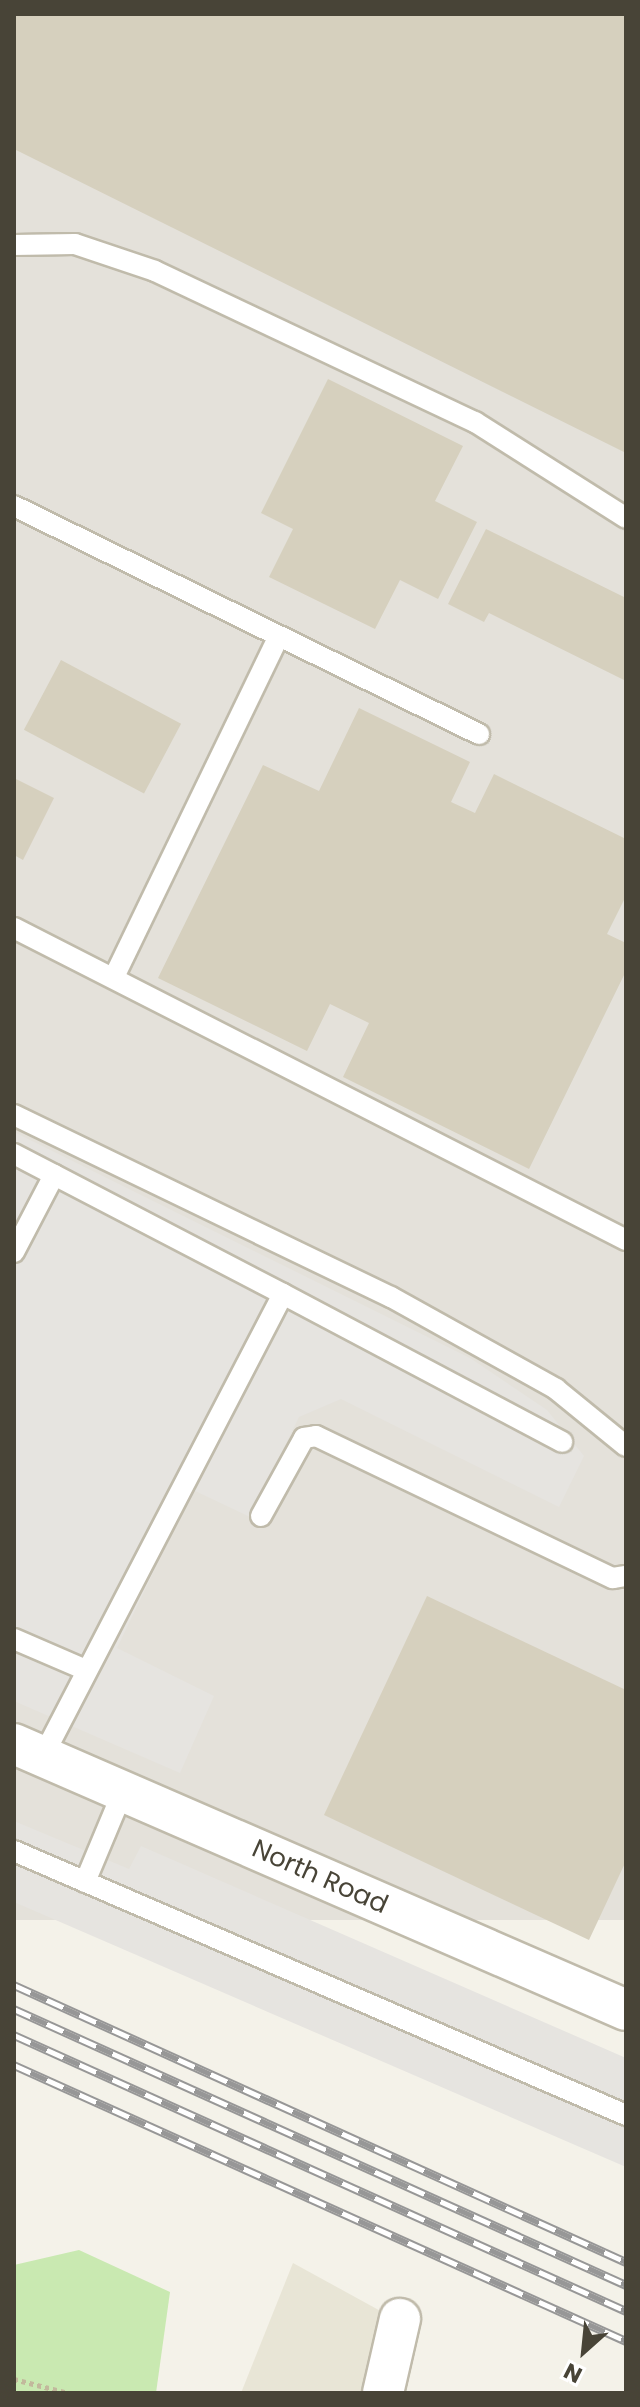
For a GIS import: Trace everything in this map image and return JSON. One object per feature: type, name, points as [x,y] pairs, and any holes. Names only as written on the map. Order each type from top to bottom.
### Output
[{"type":"street","name":"North Road","points":[[28,1750],[626,2010]]},
{"type":"street","points":[[383,2393],[400,2319]]},
{"type":"lane","points":[[14,245],[75,244],[155,271],[475,422],[626,518]]},
{"type":"lane","points":[[14,506],[479,734]]},
{"type":"lane","points":[[114,977],[278,637]]},
{"type":"lane","points":[[14,928],[626,1240]]},
{"type":"lane","points":[[14,1115],[391,1297],[556,1389],[626,1446]]},
{"type":"lane","points":[[14,1154],[562,1442]]},
{"type":"lane","points":[[14,1252],[54,1175]]},
{"type":"lane","points":[[28,1750],[86,1670],[283,1294]]},
{"type":"lane","points":[[261,1516],[304,1438],[316,1436],[613,1578],[626,1576]]},
{"type":"lane","points":[[14,1639],[86,1670]]},
{"type":"lane","points":[[85,1882],[123,1791]]},
{"type":"lane","points":[[14,1851],[626,2115]]},
{"type":"path","points":[[14,2379],[68,2393]]},
{"type":"shaded area","points":[[14,14],[626,14],[626,1920],[14,1920]]},
{"type":"shaded area","points":[[14,1132],[470,1358],[547,1410],[584,1456],[559,1507],[341,1399],[299,1417],[250,1517],[193,1490],[117,1648],[214,1696],[180,1773],[14,1701]]},
{"type":"shaded area","points":[[14,1821],[129,1869],[141,1846],[626,2058],[626,2167],[14,1902]]},
{"type":"shaded area","points":[[293,2263],[386,2314],[360,2393],[241,2393]]},
{"type":"green space","points":[[79,2250],[170,2292],[156,2393],[14,2393],[14,2265]]},
{"type":"building","points":[[14,14],[626,14],[626,453],[14,149]]},
{"type":"building","points":[[328,379],[463,446],[435,501],[477,522],[438,599],[400,580],[375,629],[269,577],[293,529],[261,513]]},
{"type":"building","points":[[486,529],[626,598],[626,681],[489,613],[484,622],[448,604]]},
{"type":"building","points":[[61,660],[181,724],[144,794],[24,730]]},
{"type":"building","points":[[359,708],[470,762],[451,802],[475,813],[494,774],[626,839],[626,896],[607,934],[626,943],[626,971],[529,1169],[343,1077],[369,1023],[330,1004],[307,1051],[158,978],[263,765],[319,791]]},
{"type":"building","points":[[14,778],[54,798],[23,860],[14,855]]},
{"type":"building","points":[[427,1596],[626,1690],[626,1861],[589,1940],[324,1815]]},
{"type":"railway","points":[[14,1985],[626,2262]]},
{"type":"railway","points":[[14,2009],[626,2285]]},
{"type":"railway","points":[[14,2035],[626,2311]]},
{"type":"railway","points":[[14,2065],[626,2341]]}]
